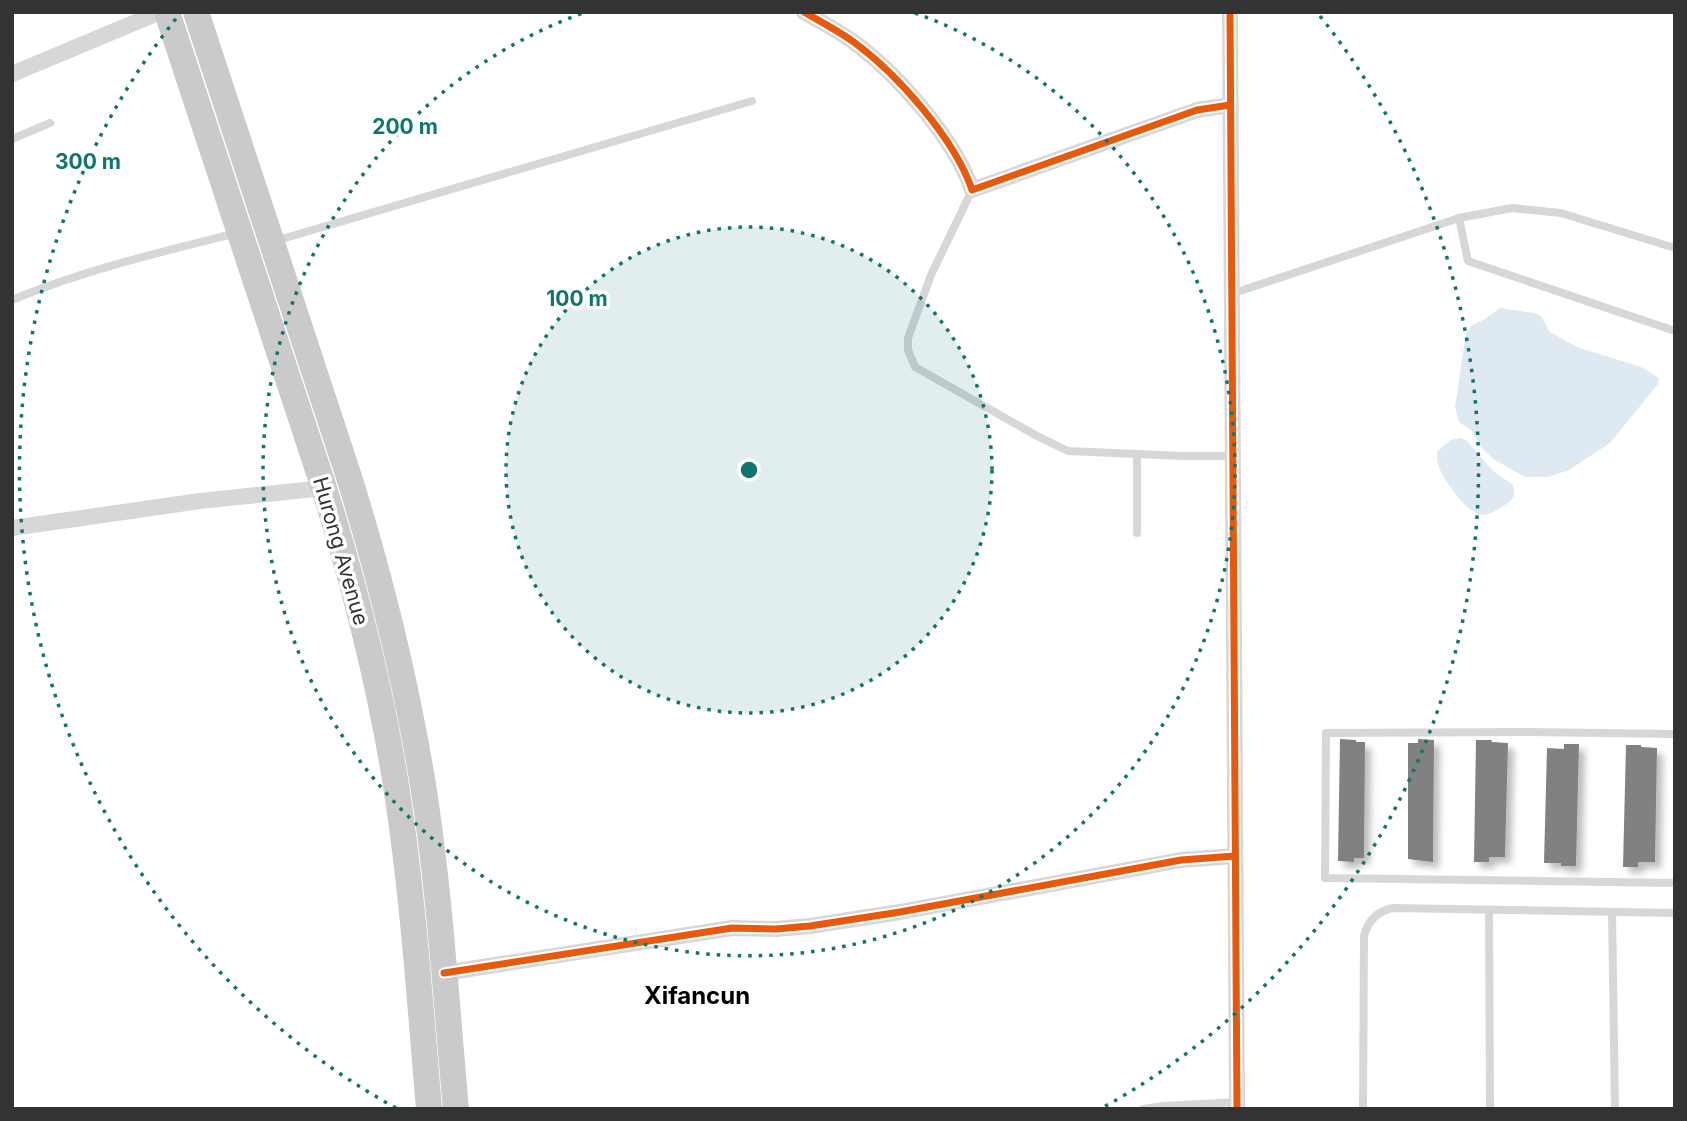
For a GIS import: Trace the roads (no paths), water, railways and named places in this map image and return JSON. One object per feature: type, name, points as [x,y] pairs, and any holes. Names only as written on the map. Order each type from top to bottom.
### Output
[{"type":"main road","name":"Hurong Avenue","points":[[167,12],[324,488],[370,653],[397,789],[429,1109]]},
{"type":"main road","name":"Hurong Avenue","points":[[196,12],[368,539],[399,660],[428,823],[456,1109]]},
{"type":"street","points":[[12,74],[160,12]]},
{"type":"street","points":[[804,12],[854,42],[909,94],[954,152],[972,190],[1198,110],[1230,105]]},
{"type":"street","points":[[1230,12],[1237,1105]]},
{"type":"street","points":[[12,528],[200,501],[324,488]]},
{"type":"street","points":[[444,973],[732,928],[776,929],[810,926],[1181,860],[1235,856]]},
{"type":"lane","points":[[271,242],[752,101]]},
{"type":"lane","points":[[12,139],[50,123]]},
{"type":"lane","points":[[972,190],[931,275],[908,338],[908,351],[915,367],[1068,451],[1233,456]]},
{"type":"lane","points":[[1231,294],[1459,218],[1512,208],[1561,213],[1675,248]]},
{"type":"lane","points":[[1459,218],[1468,261],[1675,331]]},
{"type":"lane","points":[[12,300],[121,263],[240,232]]},
{"type":"lane","points":[[1137,454],[1137,533]]},
{"type":"lane","points":[[1675,734],[1326,733],[1325,878],[1675,883]]},
{"type":"lane","points":[[1363,1109],[1364,936],[1365,929],[1379,913],[1393,908],[1675,913]]},
{"type":"lane","points":[[1489,910],[1490,1109]]},
{"type":"lane","points":[[1612,912],[1615,1109]]},
{"type":"lane","points":[[1143,1109],[1163,1105],[1237,1105]]},
{"type":"district","name":"Xifancun","points":[[697,995]]}]
